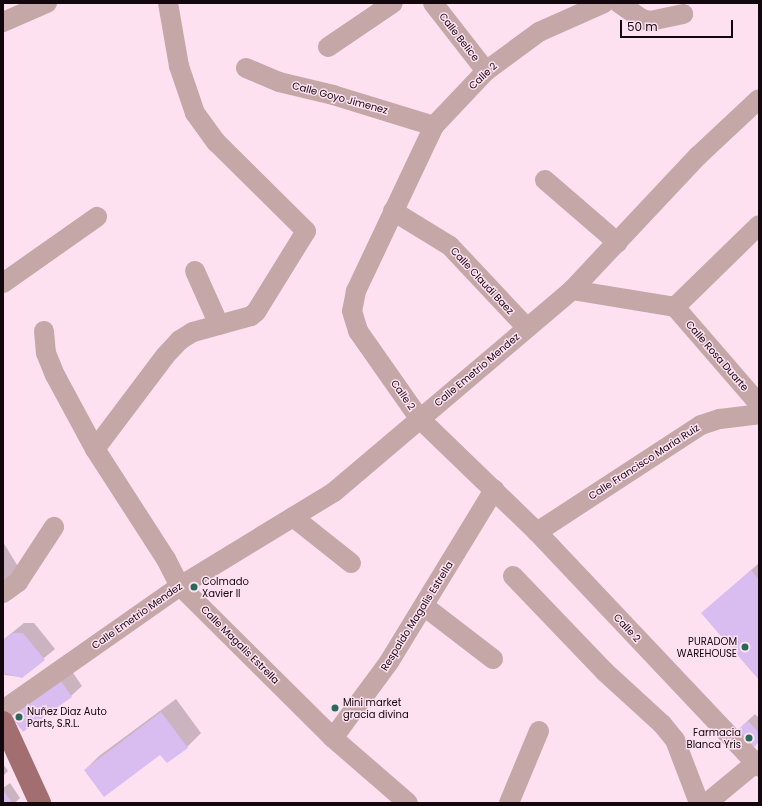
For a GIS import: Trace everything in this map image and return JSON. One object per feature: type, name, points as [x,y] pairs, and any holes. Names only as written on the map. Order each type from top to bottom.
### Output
[{"type":"main road","points":[[4,722],[40,803]]},
{"type":"street","points":[[3,22],[47,3]]},
{"type":"street","points":[[95,449],[165,356],[180,340],[193,332],[256,312],[306,231],[216,142],[198,118],[179,66],[168,3]]},
{"type":"street","points":[[328,47],[393,3]]},
{"type":"street","name":"Calle Belice","points":[[433,3],[486,71]]},
{"type":"street","name":"Calle 2","points":[[604,3],[539,32],[486,71],[434,126],[356,291],[352,311],[358,331],[419,418],[537,532],[758,763]]},
{"type":"street","points":[[620,3],[642,19],[650,21],[683,14]]},
{"type":"street","name":"Calle Goyo Jimenez","points":[[246,68],[279,82],[333,95],[434,126]]},
{"type":"street","name":"Calle Emetrio Mendez","points":[[4,722],[180,586],[334,492],[419,418],[572,290],[618,243],[698,156],[759,99]]},
{"type":"street","points":[[545,180],[618,243]]},
{"type":"street","name":"Calle Claudi Baez","points":[[393,211],[450,246],[527,328]]},
{"type":"street","points":[[3,283],[97,217]]},
{"type":"street","points":[[572,290],[675,307],[759,225]]},
{"type":"street","points":[[195,270],[219,325]]},
{"type":"street","name":"Calle Rosa Duarte","points":[[675,307],[759,404]]},
{"type":"street","name":"Calle Magalis Estrella","points":[[44,331],[46,352],[55,375],[95,449],[166,558],[180,586],[333,738],[408,803]]},
{"type":"street","name":"Calle Francisco Maria Ruiz","points":[[537,532],[700,425],[715,420],[759,414]]},
{"type":"street","name":"Respaldo Magalis Estrella","points":[[333,738],[389,662],[494,490]]},
{"type":"street","points":[[293,517],[351,563]]},
{"type":"street","points":[[3,594],[18,582],[54,527]]},
{"type":"street","points":[[513,576],[604,671],[662,724],[675,740],[699,803]]},
{"type":"street","points":[[424,606],[493,659]]},
{"type":"street","points":[[508,803],[539,731]]},
{"type":"street","points":[[707,803],[758,763]]},
{"type":"building","name":"PURADOM WAREHOUSE","points":[[751,570],[759,580],[759,680],[701,613]]},
{"type":"building","points":[[13,633],[23,633],[45,660],[22,678],[3,673],[3,640]]},
{"type":"building","points":[[58,677],[72,697],[23,732],[13,719],[17,707]]},
{"type":"building","points":[[161,712],[188,748],[167,763],[160,755],[104,797],[84,770]]},
{"type":"building","name":"Farmacia Blanca Yris","points":[[748,721],[759,733],[759,742],[750,751],[734,733]]},
{"type":"building","points":[[3,790],[12,803],[3,803]]},
{"type":"place","name":"Colmado Xavier II","points":[[194,587]]},
{"type":"place","name":"PURADOM WAREHOUSE","points":[[745,647]]},
{"type":"place","name":"Mini market gracia divina","points":[[335,708]]},
{"type":"place","name":"Nuñez Diaz Auto Parts, S.R.L.","points":[[19,717]]},
{"type":"place","name":"Farmacia Blanca Yris","points":[[749,738]]}]
